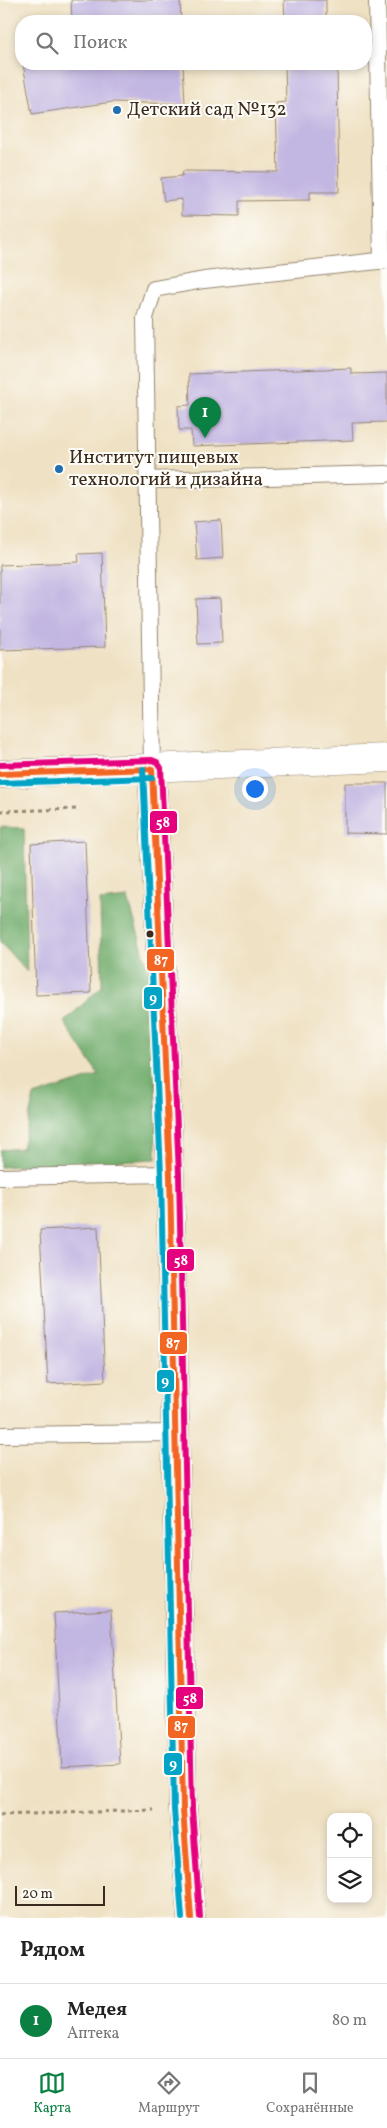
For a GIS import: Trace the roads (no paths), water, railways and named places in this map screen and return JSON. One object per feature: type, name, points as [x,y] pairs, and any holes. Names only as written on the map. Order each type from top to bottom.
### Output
[{"type":"street","points":[[0,774],[387,758]]},
{"type":"street","points":[[152,769],[170,1174],[183,1809],[191,1918]]},
{"type":"lane","points":[[152,769],[145,318],[154,289],[204,280],[384,260],[376,0]]},
{"type":"lane","points":[[147,480],[387,474]]},
{"type":"lane","points":[[0,1177],[170,1174]]},
{"type":"lane","points":[[0,1435],[176,1432]]},
{"type":"place","name":"Детский сад №132","points":[[117,110]]},
{"type":"place","name":"Медея","points":[[205,438]]},
{"type":"place","name":"Институт пищевых технологий и дизайна","points":[[59,469]]}]
